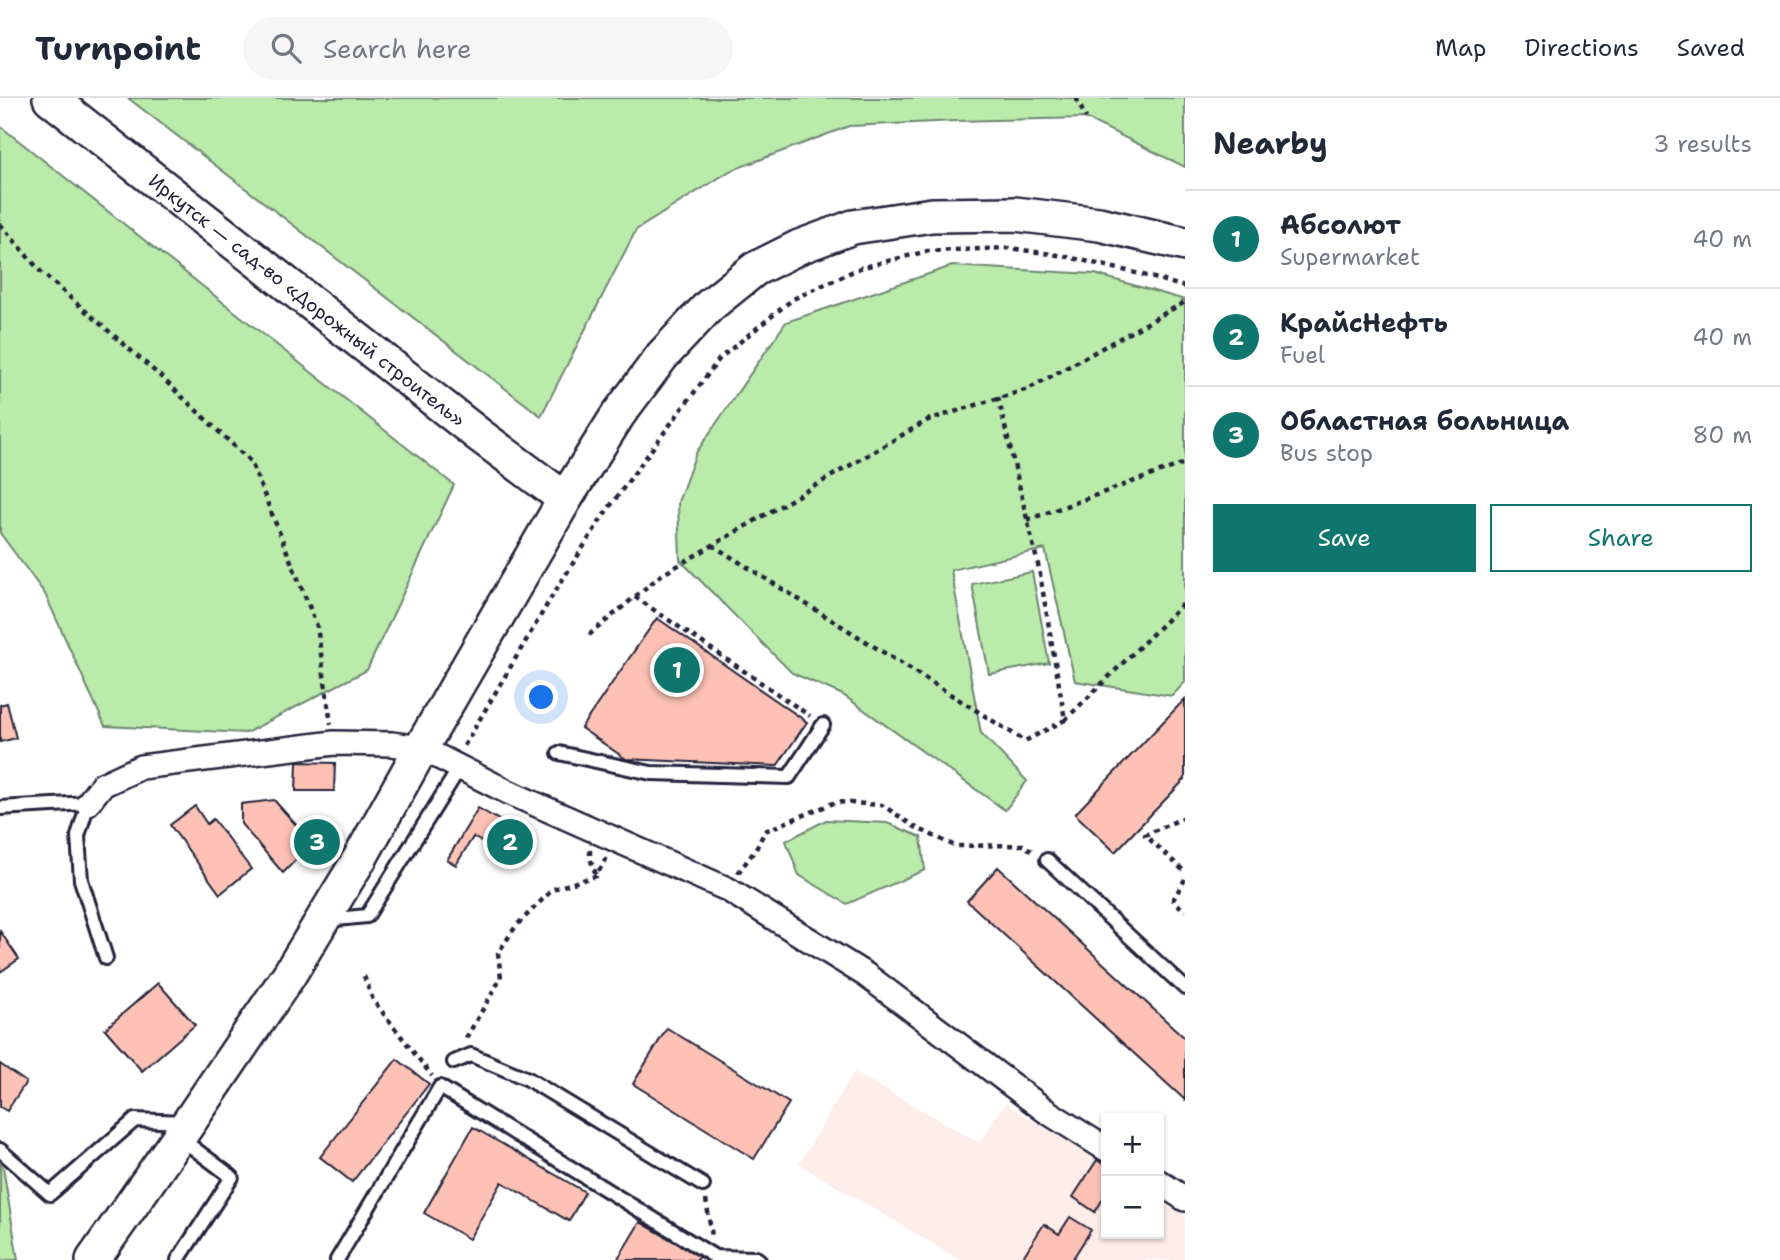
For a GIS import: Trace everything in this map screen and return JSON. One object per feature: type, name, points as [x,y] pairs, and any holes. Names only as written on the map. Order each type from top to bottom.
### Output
[{"type":"main road","name":"Иркутск — сад-во «Дорожный строитель»","points":[[50,98],[479,435],[565,499]]},
{"type":"main road","points":[[93,1260],[289,975],[360,858],[565,499],[618,415],[662,356],[709,306],[755,269],[799,247],[853,227],[932,215],[1015,214],[1099,224],[1185,244]]},
{"type":"street","points":[[88,803],[102,785],[141,767],[334,743],[392,744],[422,748],[460,760],[508,792],[727,889],[866,975],[1046,1111],[1101,1146]]},
{"type":"street","points":[[1164,1185],[1185,1199]]},
{"type":"lane","points":[[559,753],[651,773],[789,777],[823,725]]},
{"type":"lane","points":[[322,920],[367,916],[460,760]]},
{"type":"lane","points":[[0,808],[88,803],[78,836],[81,880],[106,958]]},
{"type":"lane","points":[[1047,860],[1185,988]]},
{"type":"lane","points":[[454,1062],[471,1055],[528,1079],[703,1185]]},
{"type":"lane","points":[[337,1260],[440,1087],[715,1259],[759,1260]]},
{"type":"lane","points":[[0,1150],[50,1194],[135,1120],[184,1130],[232,1177],[178,1260]]},
{"type":"path","points":[[1076,98],[1086,118]]},
{"type":"path","points":[[0,224],[41,272],[159,375],[251,462],[317,626],[334,743]]},
{"type":"path","points":[[460,760],[551,598],[603,516],[720,358],[793,299],[860,268],[928,251],[1010,248],[1064,256],[1185,287]]},
{"type":"path","points":[[589,635],[660,576],[929,420],[1028,389],[1185,303]]},
{"type":"path","points":[[998,397],[1039,569],[1065,720]]},
{"type":"path","points":[[1027,520],[1185,463]]},
{"type":"path","points":[[712,545],[1025,741],[1065,720],[1185,602]]},
{"type":"path","points":[[635,597],[823,725]]},
{"type":"path","points":[[733,879],[756,849],[765,831],[836,802],[882,805],[915,827],[955,846],[1023,845],[1047,860]]},
{"type":"path","points":[[1185,817],[1144,835],[1185,872]]},
{"type":"path","points":[[454,1062],[501,978],[498,953],[516,926],[553,889],[596,876],[607,857],[611,838]]},
{"type":"path","points":[[1185,879],[1173,900],[1185,911]]},
{"type":"path","points":[[364,976],[373,1000],[440,1087]]},
{"type":"path","points":[[703,1185],[715,1259]]},
{"type":"shaded area","points":[[854,1072],[980,1143],[1005,1103],[1101,1163],[1101,1239],[1164,1239],[1164,1203],[1185,1216],[1185,1260],[960,1260],[799,1164]]},
{"type":"green space","points":[[128,98],[1185,98],[1185,167],[1085,118],[849,126],[730,171],[636,230],[541,416]]},
{"type":"green space","points":[[0,126],[454,485],[367,670],[246,733],[105,726],[45,594],[0,533]]},
{"type":"green space","points":[[952,266],[1095,274],[1185,300],[1185,682],[1172,696],[1075,681],[1045,549],[951,570],[981,733],[1027,781],[1005,810],[843,695],[792,673],[680,560],[678,502],[696,453],[786,322]]},
{"type":"green space","points":[[1032,572],[1049,663],[989,674],[972,584]]},
{"type":"green space","points":[[826,820],[887,823],[921,837],[925,870],[847,904],[799,875],[786,841]]},
{"type":"green space","points":[[0,1164],[3,1167],[18,1260],[0,1260]]},
{"type":"building","points":[[657,618],[807,722],[777,766],[626,759],[581,728]]},
{"type":"building","points":[[1185,699],[1185,779],[1115,852],[1075,814]]},
{"type":"building","points":[[7,703],[16,738],[0,742],[0,705]]},
{"type":"building","points":[[297,762],[335,763],[334,791],[296,791]]},
{"type":"building","points":[[274,800],[312,843],[283,873],[241,824],[241,804]]},
{"type":"building","points":[[195,806],[207,824],[213,819],[251,869],[220,894],[170,825]]},
{"type":"building","points":[[478,808],[504,823],[491,847],[473,837],[456,865],[447,860]]},
{"type":"building","points":[[504,823],[531,837],[506,865],[487,854]]},
{"type":"building","points":[[998,867],[1185,1038],[1185,1100],[967,901]]},
{"type":"building","points":[[0,931],[19,959],[0,972]]},
{"type":"building","points":[[158,983],[195,1025],[142,1071],[105,1029]]},
{"type":"building","points":[[667,1028],[789,1103],[754,1159],[633,1084]]},
{"type":"building","points":[[397,1059],[429,1084],[352,1182],[320,1157]]},
{"type":"building","points":[[0,1064],[26,1082],[7,1111],[0,1107]]},
{"type":"building","points":[[473,1127],[585,1192],[569,1221],[502,1182],[469,1239],[424,1213]]},
{"type":"building","points":[[1097,1160],[1101,1163],[1101,1202],[1095,1212],[1073,1197]]},
{"type":"building","points":[[1070,1217],[1091,1230],[1072,1260],[1021,1260],[1044,1224],[1059,1234]]},
{"type":"building","points":[[640,1222],[699,1256],[697,1260],[617,1260]]},
{"type":"place","name":"Абсолют","points":[[677,670]]},
{"type":"place","name":"Областная больница","points":[[317,842]]},
{"type":"place","name":"КрайсНефть","points":[[510,842]]}]
